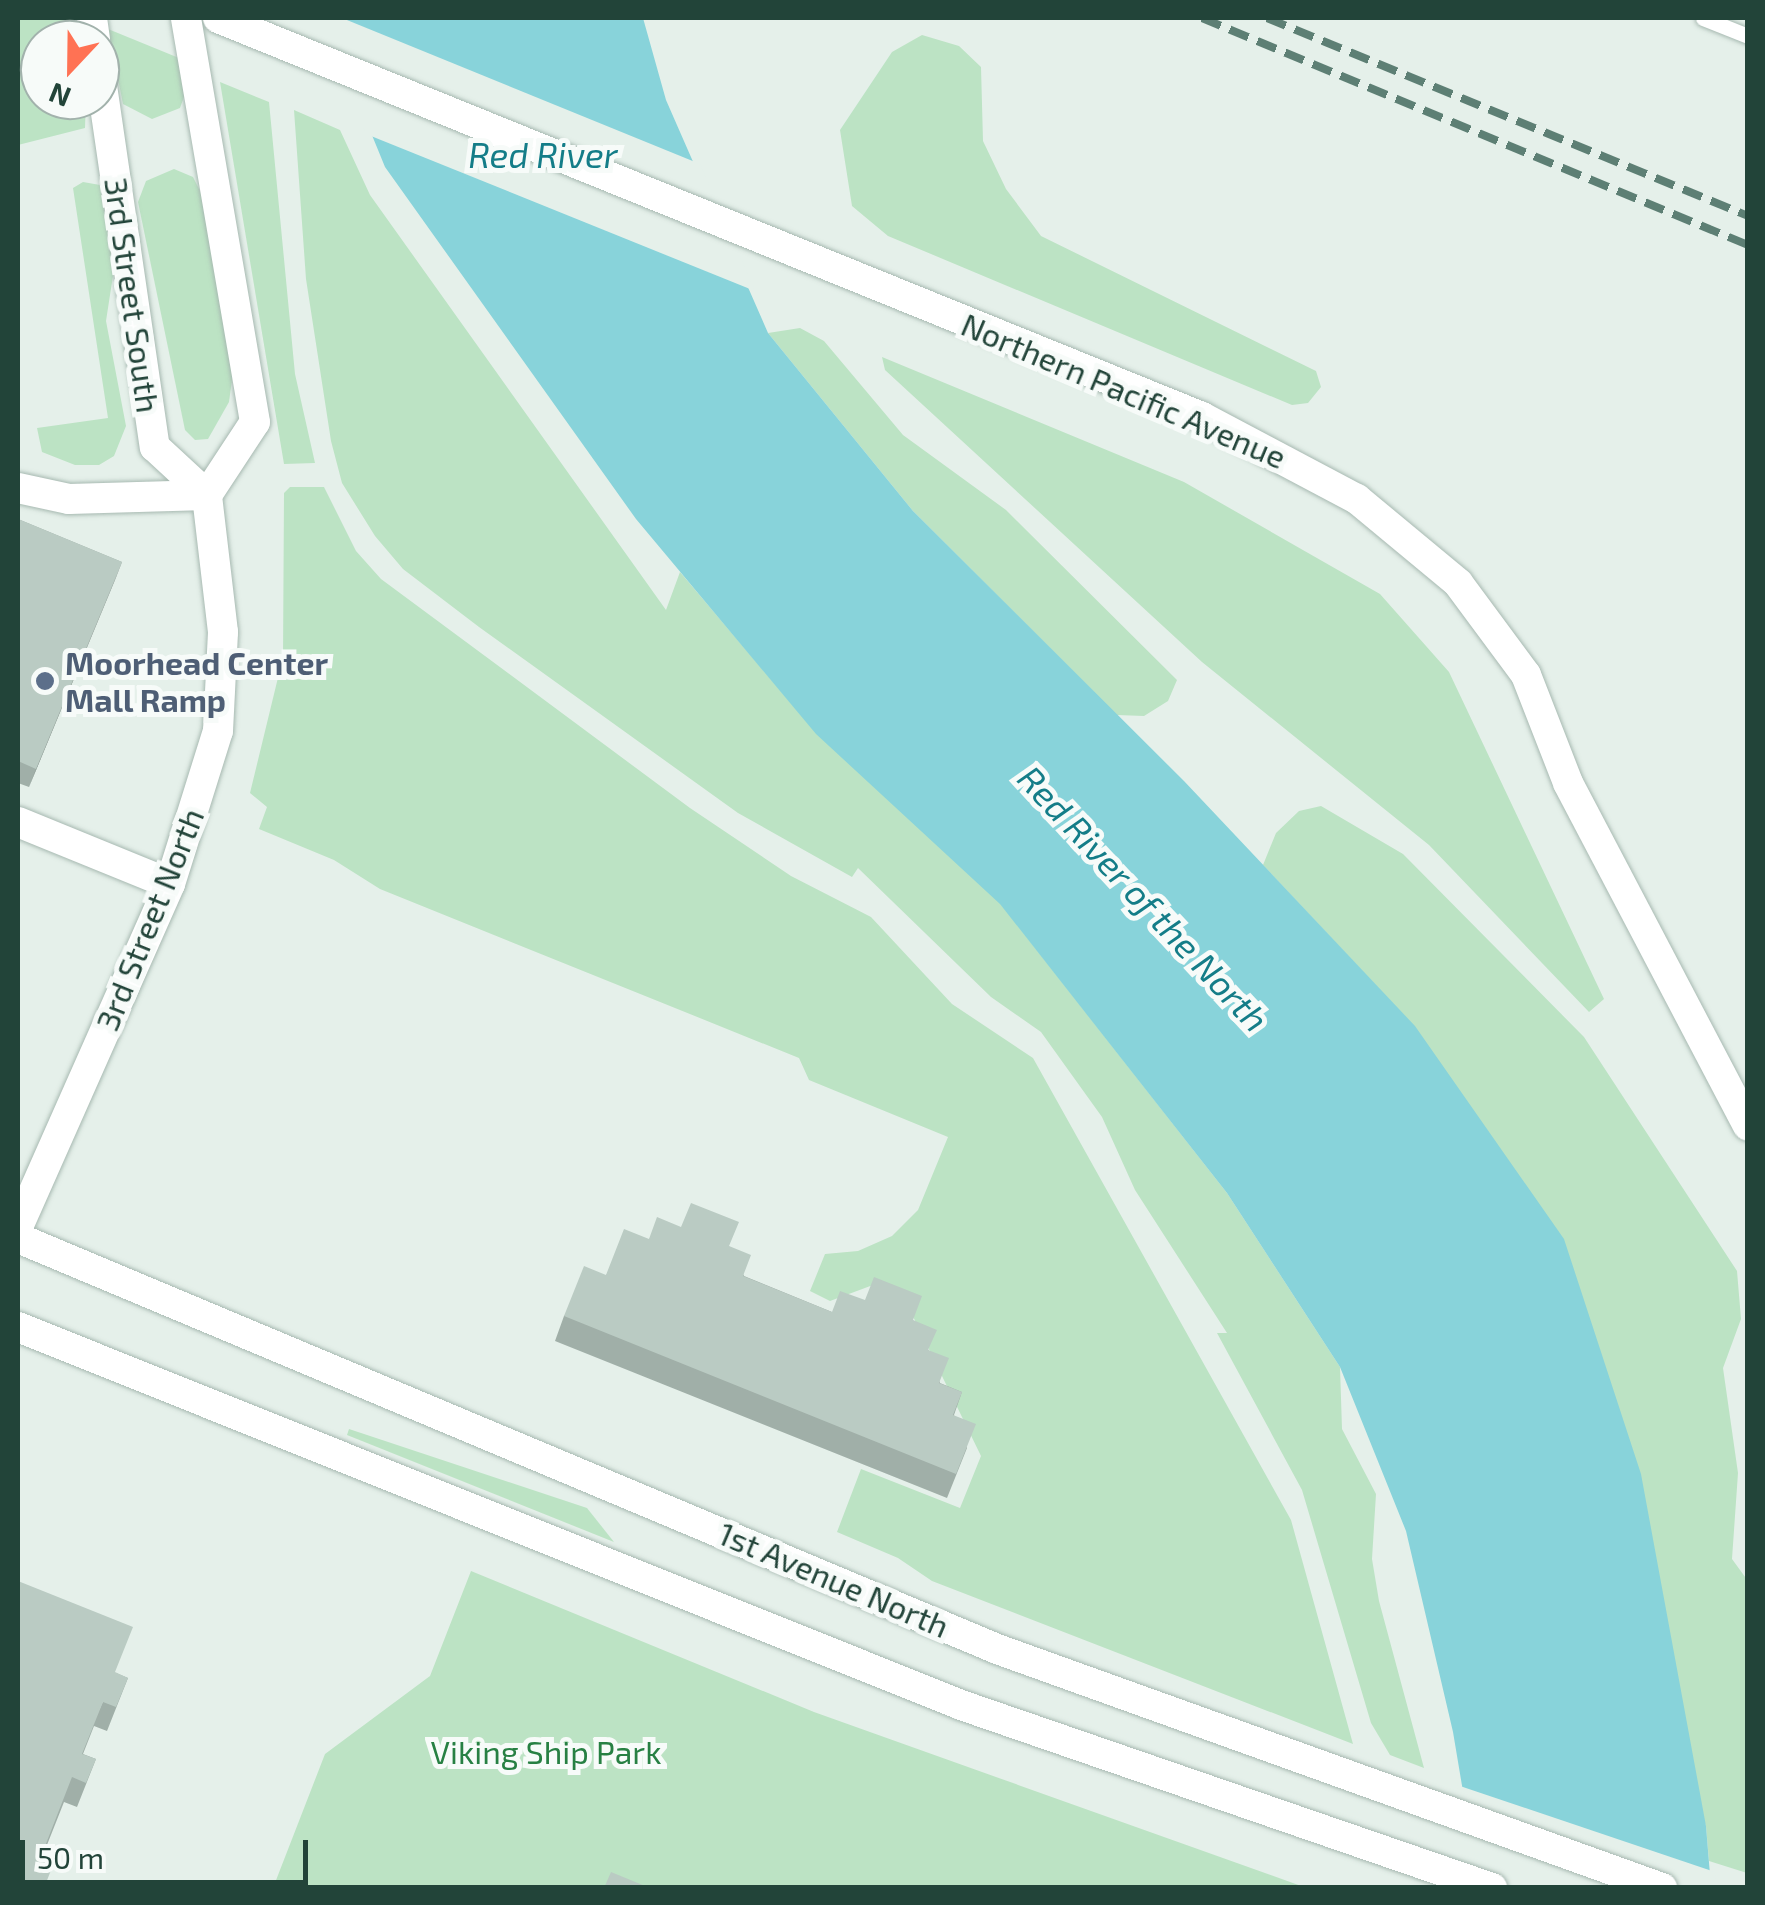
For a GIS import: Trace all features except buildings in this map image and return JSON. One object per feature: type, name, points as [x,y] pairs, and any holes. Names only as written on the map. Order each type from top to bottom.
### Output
[{"type":"street","points":[[18,488],[69,498],[207,494],[255,422],[186,18]]},
{"type":"street","name":"Northern Pacific Avenue","points":[[218,18],[1202,417],[1332,486],[1414,542],[1458,583],[1526,675],[1568,782],[1748,1126]]},
{"type":"street","name":"3rd Street South","points":[[107,120],[155,448],[207,494]]},
{"type":"street","name":"3rd Street North","points":[[18,1227],[170,884],[218,731],[223,632],[207,494]]},
{"type":"street","points":[[18,822],[170,884]]},
{"type":"street","name":"1st Avenue North","points":[[18,1238],[997,1649],[1662,1888]]},
{"type":"street","name":"1st Avenue North","points":[[18,1327],[961,1706],[1492,1888]]},
{"type":"lane","points":[[1703,18],[1748,36]]},
{"type":"green space","points":[[18,18],[73,18],[20,20],[20,120],[85,120],[85,128],[18,145]]},
{"type":"green space","points":[[120,34],[179,58],[185,94],[180,108],[152,119],[123,104]]},
{"type":"green space","points":[[922,35],[959,46],[981,67],[983,141],[1006,189],[1041,236],[1316,371],[1321,387],[1308,403],[1292,405],[888,236],[852,206],[840,130],[892,52]]},
{"type":"green space","points":[[220,82],[269,102],[295,374],[315,463],[284,464]]},
{"type":"green space","points":[[294,110],[340,130],[370,195],[666,610],[680,572],[817,734],[1000,903],[1227,1193],[1340,1367],[1342,1429],[1376,1494],[1372,1559],[1379,1601],[1424,1768],[1390,1755],[1371,1723],[1302,1490],[1217,1333],[1227,1333],[1135,1190],[1102,1117],[1041,1032],[991,997],[858,868],[852,877],[738,813],[479,627],[403,569],[375,536],[342,483],[331,441],[306,279]]},
{"type":"green space","points":[[174,169],[193,177],[204,199],[233,372],[229,402],[208,439],[195,440],[185,430],[138,202],[146,181]]},
{"type":"green space","points":[[83,182],[100,185],[114,269],[106,321],[126,426],[114,456],[99,465],[75,465],[42,452],[37,428],[108,418],[73,188]]},
{"type":"green space","points":[[800,328],[824,341],[903,435],[1006,510],[1177,680],[1168,701],[1144,716],[1117,715],[913,511],[768,333]]},
{"type":"green space","points":[[882,357],[1184,482],[1380,594],[1449,672],[1604,999],[1589,1012],[1429,845],[1202,662],[885,370]]},
{"type":"green space","points":[[290,487],[324,487],[356,551],[381,579],[690,808],[791,876],[871,917],[952,1004],[1033,1058],[1291,1520],[1353,1744],[932,1581],[898,1558],[837,1532],[861,1469],[960,1508],[981,1456],[903,1296],[873,1285],[830,1301],[810,1291],[825,1254],[858,1251],[892,1236],[918,1210],[948,1137],[809,1080],[799,1058],[380,889],[334,860],[259,829],[267,807],[250,793],[283,657],[284,493]]},
{"type":"green space","points":[[1321,806],[1403,854],[1584,1037],[1737,1271],[1741,1319],[1723,1368],[1738,1473],[1732,1559],[1748,1581],[1747,1873],[1709,1861],[1706,1826],[1415,1027],[1263,865],[1276,833],[1299,811]]},
{"type":"green space","points":[[349,1429],[587,1508],[614,1542],[347,1435]]},
{"type":"green space","name":"Viking Ship Park","points":[[471,1571],[814,1712],[1304,1887],[273,1888],[325,1754],[430,1676]]},
{"type":"water","name":"Red River","points":[[324,18],[643,18],[666,100],[768,333],[913,511],[1184,781],[1415,1026],[1564,1239],[1641,1474],[1706,1826],[1711,1887],[1479,1887],[1453,1732],[1406,1531],[1340,1367],[1227,1193],[1000,904],[816,734],[636,519],[385,167]]},
{"type":"pier","points":[[319,18],[342,18],[700,164],[755,291],[366,134]]},
{"type":"pier","points":[[1457,1785],[1715,1872],[1716,1888],[1474,1888]]},
{"type":"railway","points":[[1202,18],[1748,245]]},
{"type":"railway","points":[[1267,18],[1748,216]]},
{"type":"place","name":"Moorhead Center Mall Ramp","points":[[45,681]]},
{"type":"water label","name":"Red River of the North","points":[[1144,898]]}]
